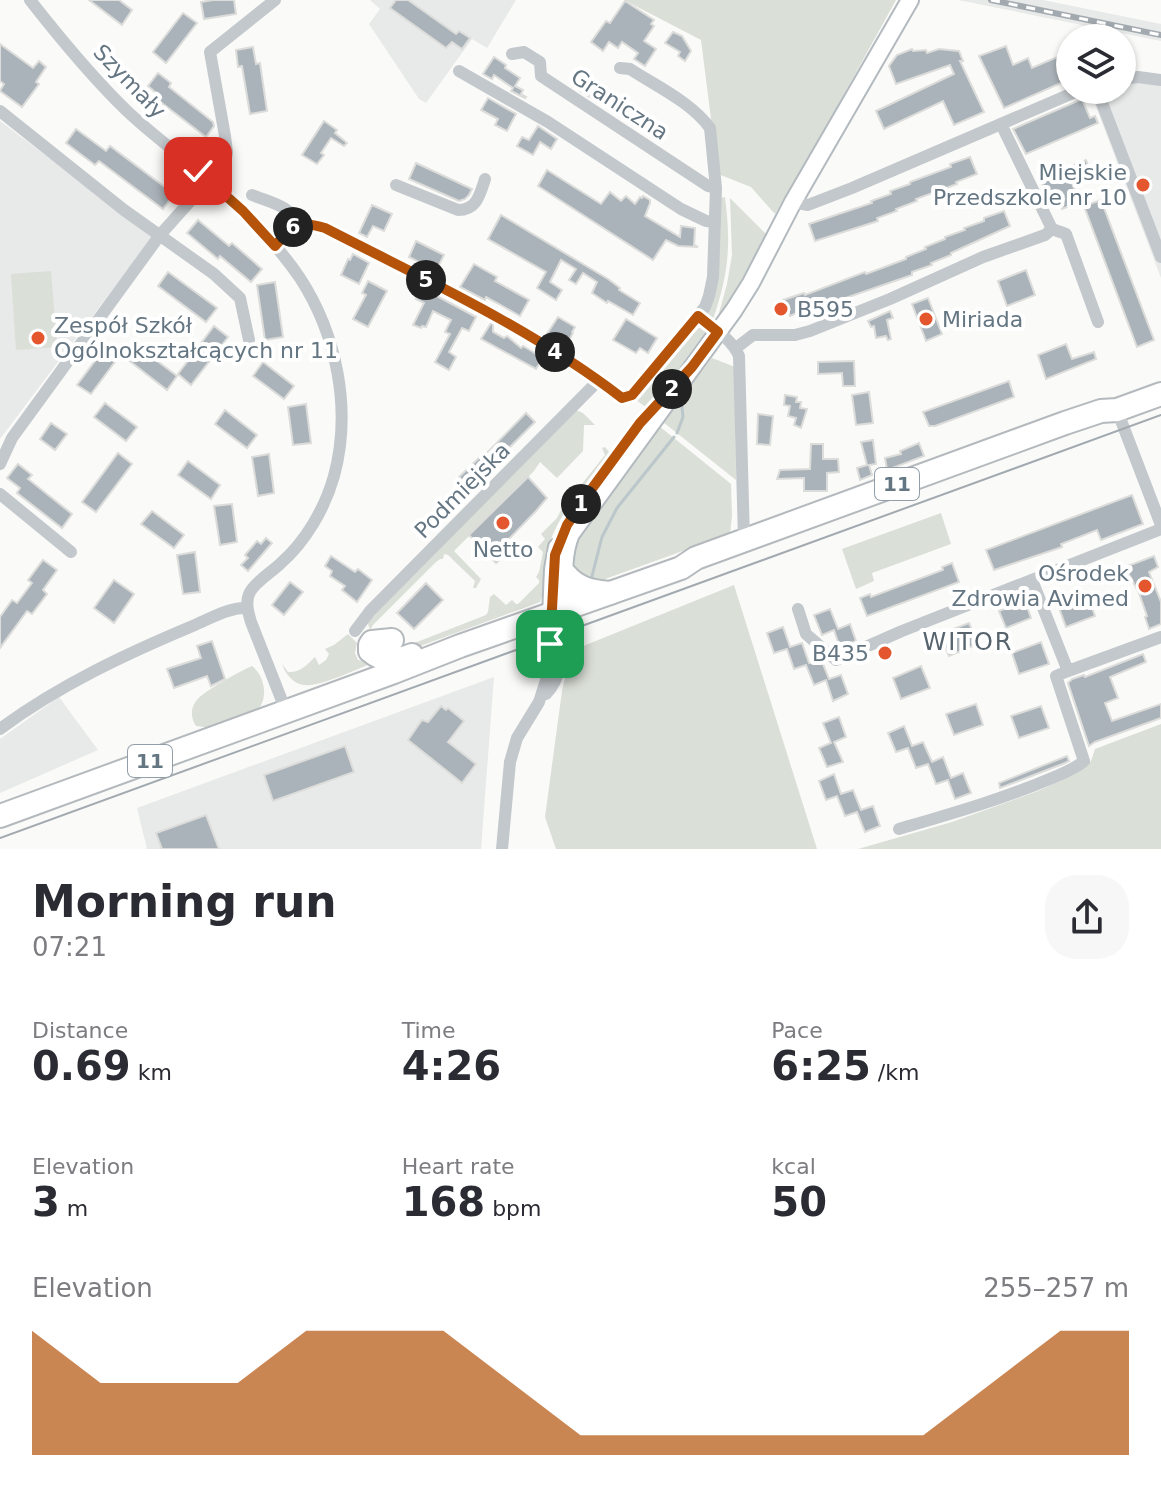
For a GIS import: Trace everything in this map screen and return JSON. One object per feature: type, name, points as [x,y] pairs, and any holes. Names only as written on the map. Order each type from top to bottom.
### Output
[{"type":"highway","name":"11","points":[[0,816],[681,568],[696,558],[744,540],[1101,411],[1117,410],[1161,394]]},
{"type":"highway","name":"11","points":[[681,568],[699,567],[1001,457],[1043,445],[1105,422],[1117,410]]},
{"type":"highway","points":[[565,574],[584,590],[611,593]]},
{"type":"highway","points":[[392,640],[372,642],[370,651],[378,657],[394,660],[439,645],[460,646]]},
{"type":"street","name":"Szymały","points":[[30,0],[125,109],[243,211],[275,246],[300,278],[325,329],[338,378],[341,409],[340,445],[332,480],[313,522],[287,557],[251,591],[247,608]]},
{"type":"street","points":[[0,464],[12,438],[160,235],[226,158],[210,52],[275,0]]},
{"type":"street","points":[[558,612],[566,546],[571,534],[751,283],[793,202],[910,0]]},
{"type":"street","name":"Graniczna","points":[[512,54],[524,52],[540,62],[535,76],[708,186],[716,188]]},
{"type":"street","name":"Graniczna","points":[[599,380],[622,398],[632,395],[705,307],[713,277],[716,188],[710,128],[683,103],[630,69],[620,68]]},
{"type":"street","points":[[459,71],[548,122],[681,209],[715,222]]},
{"type":"street","points":[[1136,77],[1161,80]]},
{"type":"street","points":[[793,202],[808,205],[852,188],[1056,100]]},
{"type":"street","points":[[1102,104],[1161,257]]},
{"type":"street","points":[[0,111],[151,230],[214,274],[240,298],[249,340]]},
{"type":"street","points":[[1001,124],[1052,229],[1066,234],[1098,322]]},
{"type":"street","points":[[396,185],[458,210],[466,210],[477,201],[485,179]]},
{"type":"street","points":[[252,195],[290,211],[298,225]]},
{"type":"street","points":[[275,246],[294,226],[305,223],[325,228],[487,311],[599,380]]},
{"type":"street","points":[[736,348],[753,335],[795,335],[828,324],[983,257],[1045,235],[1052,229]]},
{"type":"street","points":[[698,316],[736,348],[741,364],[744,540]]},
{"type":"street","points":[[502,849],[512,750],[523,726],[552,688],[559,670],[555,555],[567,525],[588,494],[640,423],[692,367]]},
{"type":"street","name":"Podmiejska","points":[[355,631],[370,611],[599,380]]},
{"type":"street","points":[[798,609],[806,634],[836,660],[1161,527],[1117,410]]},
{"type":"street","points":[[0,494],[71,552]]},
{"type":"street","points":[[1032,580],[1068,671]]},
{"type":"street","points":[[0,729],[30,706],[93,672],[191,627],[232,610],[247,608],[286,711]]},
{"type":"street","points":[[899,829],[1009,794],[1078,766],[1084,761],[1056,676],[1161,637]]},
{"type":"shaded area","points":[[370,0],[516,0],[487,48],[472,39],[426,103],[419,99],[369,24],[380,9]]},
{"type":"shaded area","points":[[624,0],[896,0],[775,214],[751,187],[718,174],[701,40]]},
{"type":"shaded area","points":[[958,0],[1043,0],[1161,24],[1161,41],[1136,36],[1136,24],[1077,24]]},
{"type":"shaded area","name":"Miejskie Przedszkole nr 10","points":[[1136,83],[1161,85],[1161,278],[1095,104],[1136,104]]},
{"type":"shaded area","name":"Zespół Szkół Ogólnokształcących nr 11","points":[[0,121],[153,236],[0,439]]},
{"type":"shaded area","points":[[725,197],[727,258],[713,319],[707,311],[721,198]]},
{"type":"shaded area","points":[[730,198],[766,234],[717,320],[732,255]]},
{"type":"shaded area","points":[[51,271],[57,347],[16,350],[11,274]]},
{"type":"shaded area","points":[[695,327],[707,333],[648,409],[635,399]]},
{"type":"shaded area","points":[[712,358],[735,367],[736,480],[663,422]]},
{"type":"shaded area","points":[[576,410],[595,425],[584,425],[583,451],[557,478],[540,462],[454,551],[481,579],[476,588],[473,588],[475,581],[444,554],[443,559],[435,563],[370,630],[370,617]]},
{"type":"shaded area","points":[[659,426],[731,484],[730,534],[594,583],[575,571],[573,555],[577,538]]},
{"type":"shaded area","points":[[605,447],[608,456],[572,501],[551,538],[540,602],[404,652],[394,648],[486,615],[490,597],[494,594],[506,605],[512,600],[518,604],[539,583],[536,577],[543,552],[538,547],[545,539],[541,534],[605,455],[602,448]]},
{"type":"shaded area","points":[[941,513],[951,544],[872,573],[874,581],[856,589],[842,549]]},
{"type":"shaded area","points":[[734,585],[817,849],[556,849],[545,817],[562,691],[571,651]]},
{"type":"shaded area","points":[[348,634],[357,643],[355,653],[358,660],[368,659],[370,664],[310,685],[292,680],[286,673],[282,664],[288,672],[296,671],[315,657],[319,665],[329,654],[325,649]]},
{"type":"shaded area","points":[[252,666],[264,688],[263,700],[257,711],[213,728],[196,726],[192,714],[196,701],[231,676]]},
{"type":"shaded area","points":[[494,677],[481,849],[147,849],[137,808]]},
{"type":"shaded area","points":[[59,697],[98,750],[0,793],[0,739]]},
{"type":"shaded area","points":[[1161,724],[1161,849],[858,849],[952,822],[1038,791],[1077,773],[1091,761],[1095,749]]},
{"type":"building","points":[[89,0],[119,0],[132,10],[122,25]]},
{"type":"building","points":[[234,0],[236,14],[204,19],[201,2]]},
{"type":"building","points":[[396,0],[408,0],[456,34],[459,31],[470,38],[462,49],[452,42],[446,48],[390,8]]},
{"type":"building","points":[[625,1],[654,20],[651,24],[654,26],[644,41],[656,49],[645,66],[634,59],[638,53],[622,42],[618,48],[609,42],[603,51],[591,42],[606,21],[610,23]]},
{"type":"building","points":[[183,13],[197,23],[166,63],[153,52]]},
{"type":"building","points":[[673,32],[682,36],[691,51],[685,61],[678,56],[680,52],[665,43]]},
{"type":"building","points":[[0,44],[33,68],[39,61],[46,67],[36,82],[39,84],[22,107],[0,91],[4,84],[0,81]]},
{"type":"building","points":[[1006,46],[1013,65],[1028,58],[1032,68],[1056,57],[1056,85],[1004,108],[979,56]]},
{"type":"building","points":[[253,47],[256,64],[260,63],[267,111],[250,114],[242,66],[238,67],[236,50]]},
{"type":"building","points":[[912,49],[926,50],[927,53],[939,49],[959,51],[963,61],[960,61],[984,112],[954,125],[943,101],[884,129],[876,111],[954,74],[950,65],[896,84],[889,66],[897,55]]},
{"type":"building","points":[[494,57],[520,78],[515,86],[523,90],[521,94],[525,98],[511,91],[513,88],[494,75],[492,79],[483,74]]},
{"type":"building","points":[[158,73],[171,83],[169,87],[213,122],[214,126],[206,137],[158,100],[161,97],[148,86]]},
{"type":"building","points":[[586,82],[622,102],[616,111],[580,91]]},
{"type":"building","points":[[488,98],[516,114],[507,131],[495,125],[498,119],[481,110]]},
{"type":"building","points":[[1070,104],[1084,104],[1090,118],[1095,116],[1098,123],[1026,154],[1013,129]]},
{"type":"building","points":[[324,121],[337,130],[335,133],[347,143],[344,146],[331,138],[317,164],[302,155]]},
{"type":"building","points":[[538,126],[557,139],[551,149],[540,142],[533,155],[517,146],[522,137],[529,140]]},
{"type":"building","points":[[76,129],[106,151],[110,146],[174,194],[163,209],[99,161],[95,165],[66,143]]},
{"type":"building","points":[[970,157],[977,174],[916,199],[897,211],[877,218],[878,221],[815,241],[809,224],[872,203],[891,194],[890,191]]},
{"type":"building","points":[[1086,160],[1089,168],[1069,176],[1076,193],[1082,191],[1085,200],[1062,209],[1056,191],[1047,195],[1040,178]]},
{"type":"building","points":[[416,163],[472,189],[469,195],[459,201],[409,179]]},
{"type":"building","points":[[547,170],[601,204],[610,192],[621,201],[626,196],[635,204],[643,196],[650,200],[645,216],[680,237],[681,226],[695,228],[694,245],[698,247],[678,246],[666,240],[653,260],[538,186]]},
{"type":"building","points":[[1101,200],[1154,340],[1137,347],[1084,206]]},
{"type":"building","points":[[372,205],[392,214],[384,231],[373,226],[367,237],[359,233]]},
{"type":"building","points":[[1004,211],[1010,226],[912,272],[912,275],[790,316],[788,311],[779,315],[775,307],[784,303],[783,300],[906,259],[945,237]]},
{"type":"building","points":[[501,215],[608,279],[640,303],[633,315],[592,293],[597,282],[583,273],[576,284],[569,280],[576,269],[561,260],[550,282],[562,290],[556,300],[537,288],[546,272],[488,239]]},
{"type":"building","points":[[198,220],[229,246],[232,243],[262,269],[251,282],[187,233]]},
{"type":"building","points":[[416,241],[444,255],[438,267],[409,257]]},
{"type":"building","points":[[353,254],[369,263],[359,284],[341,275]]},
{"type":"building","points":[[474,264],[497,277],[495,281],[529,300],[520,316],[460,287]]},
{"type":"building","points":[[1026,270],[1035,295],[1007,306],[998,281]]},
{"type":"building","points":[[168,272],[217,308],[206,322],[158,286]]},
{"type":"building","points":[[368,281],[387,291],[368,327],[353,319],[366,295],[362,293]]},
{"type":"building","points":[[275,282],[283,337],[265,340],[257,285]]},
{"type":"building","points":[[422,288],[476,317],[469,331],[462,328],[449,352],[456,357],[449,370],[435,362],[450,334],[445,332],[451,320],[433,311],[426,327],[413,325],[424,303],[416,299]]},
{"type":"building","points":[[928,298],[942,334],[926,341],[912,304]]},
{"type":"building","points":[[890,311],[893,318],[887,320],[891,339],[888,340],[886,336],[876,338],[874,326],[871,327],[868,321]]},
{"type":"building","points":[[558,317],[575,327],[566,346],[547,334]]},
{"type":"building","points":[[626,319],[657,338],[648,353],[640,348],[636,353],[613,340]]},
{"type":"building","points":[[491,323],[493,332],[504,338],[507,336],[521,348],[523,346],[543,358],[536,369],[481,339]]},
{"type":"building","points":[[214,326],[228,337],[191,385],[178,374]]},
{"type":"building","points":[[132,342],[177,376],[167,390],[122,355]]},
{"type":"building","points":[[1066,344],[1072,359],[1094,352],[1096,359],[1046,379],[1038,355]]},
{"type":"building","points":[[107,345],[120,355],[91,394],[77,385]]},
{"type":"building","points":[[854,361],[855,386],[843,386],[842,373],[818,374],[818,362]]},
{"type":"building","points":[[263,362],[294,386],[284,399],[253,376]]},
{"type":"building","points":[[1009,381],[1014,397],[929,426],[923,412]]},
{"type":"building","points":[[869,392],[873,423],[856,425],[852,395]]},
{"type":"building","points":[[785,395],[797,397],[796,402],[801,402],[800,408],[807,409],[801,428],[794,425],[796,418],[788,416],[790,406],[784,405]]},
{"type":"building","points":[[105,403],[137,427],[126,441],[94,417]]},
{"type":"building","points":[[306,404],[311,443],[293,445],[288,407]]},
{"type":"building","points":[[225,410],[257,435],[247,448],[215,424]]},
{"type":"building","points":[[526,413],[535,422],[470,487],[459,477]]},
{"type":"building","points":[[758,414],[773,416],[770,445],[757,444]]},
{"type":"building","points":[[51,423],[67,434],[55,450],[40,439]]},
{"type":"building","points":[[873,440],[876,464],[869,465],[872,475],[860,480],[857,468],[867,465],[861,442]]},
{"type":"building","points":[[919,443],[924,456],[887,470],[885,458],[901,454],[900,451]]},
{"type":"building","points":[[811,444],[823,444],[823,459],[838,459],[839,472],[827,473],[827,491],[804,491],[804,478],[777,479],[780,470],[810,469]]},
{"type":"building","points":[[118,453],[132,464],[96,512],[82,502]]},
{"type":"building","points":[[269,454],[274,493],[258,496],[252,457]]},
{"type":"building","points":[[188,461],[220,485],[211,499],[178,475]]},
{"type":"building","points":[[18,464],[32,475],[28,479],[72,514],[62,528],[17,493],[20,488],[7,478]]},
{"type":"building","name":"Netto","points":[[528,477],[547,498],[502,546],[508,552],[496,563],[469,535]]},
{"type":"building","points":[[1132,495],[1143,524],[1101,540],[1097,530],[1061,544],[1062,547],[994,570],[986,550]]},
{"type":"building","points":[[232,504],[237,542],[220,545],[214,506]]},
{"type":"building","points":[[152,511],[184,535],[174,548],[141,524]]},
{"type":"building","points":[[266,538],[272,543],[248,571],[241,565],[248,558],[245,555],[257,541],[261,544]]},
{"type":"building","points":[[195,552],[200,592],[183,594],[177,555]]},
{"type":"building","points":[[331,556],[355,572],[358,569],[372,580],[357,602],[342,590],[345,586],[330,576],[332,571],[325,566]]},
{"type":"building","name":"Ośrodek Zdrowia Avimed","points":[[1154,556],[1158,567],[1149,572],[1161,602],[1161,624],[1149,629],[1139,593],[1125,567]]},
{"type":"building","points":[[43,560],[57,570],[43,590],[47,594],[32,614],[27,611],[0,648],[0,617],[12,600],[17,603],[32,583],[28,580]]},
{"type":"building","points":[[952,563],[959,582],[867,616],[860,598],[870,594],[871,597],[943,570],[942,567]]},
{"type":"building","points":[[114,580],[134,594],[114,623],[94,608]]},
{"type":"building","points":[[290,582],[303,592],[284,615],[272,605]]},
{"type":"building","points":[[426,583],[443,600],[414,629],[397,613]]},
{"type":"building","points":[[1087,594],[1095,616],[1066,627],[1058,605]]},
{"type":"building","points":[[1025,601],[1031,618],[1006,628],[999,611]]},
{"type":"building","points":[[830,609],[838,629],[850,624],[856,641],[840,648],[834,630],[822,635],[814,615]]},
{"type":"building","points":[[969,623],[978,644],[949,656],[940,634]]},
{"type":"building","points":[[783,627],[790,647],[802,643],[809,663],[821,659],[829,679],[841,675],[848,694],[833,701],[826,680],[814,685],[806,665],[794,669],[787,649],[774,653],[767,633]]},
{"type":"building","points":[[212,641],[225,679],[211,686],[207,676],[174,688],[167,669],[201,658],[197,646]]},
{"type":"building","points":[[1041,642],[1049,664],[1019,674],[1012,653]]},
{"type":"building","points":[[1143,654],[1146,662],[1110,677],[1118,698],[1105,703],[1112,721],[1161,704],[1161,718],[1089,746],[1068,683]]},
{"type":"building","points":[[921,666],[930,688],[901,699],[893,678]]},
{"type":"building","points":[[976,704],[983,725],[954,735],[946,714]]},
{"type":"building","points":[[441,706],[464,721],[448,742],[476,764],[462,783],[408,740],[422,720],[428,722]]},
{"type":"building","points":[[1041,706],[1049,728],[1019,738],[1011,716]]},
{"type":"building","points":[[839,717],[846,737],[834,742],[843,762],[827,767],[819,748],[831,743],[823,723]]},
{"type":"building","points":[[904,726],[912,746],[923,742],[932,762],[943,757],[951,778],[963,773],[971,793],[955,799],[948,780],[936,784],[928,764],[916,768],[908,748],[896,752],[888,733]]},
{"type":"building","points":[[345,746],[354,772],[273,801],[264,775]]},
{"type":"building","points":[[1067,756],[1069,761],[1065,763],[1000,788],[999,783]]},
{"type":"building","points":[[834,774],[841,794],[853,790],[861,810],[873,806],[880,826],[865,832],[857,812],[845,816],[837,796],[826,800],[819,781]]},
{"type":"building","points":[[206,815],[219,849],[162,849],[156,833]]},
{"type":"waterway","points":[[677,433],[683,417],[681,398]]},
{"type":"waterway","points":[[591,580],[602,537],[617,508],[674,437]]},
{"type":"tram line","points":[[0,838],[1161,415]]},
{"type":"railway","points":[[991,0],[1161,35]]},
{"type":"place","name":"Miejskie Przedszkole nr 10","points":[[1143,185]]},
{"type":"place","name":"B595","points":[[781,309]]},
{"type":"place","name":"Miriada","points":[[926,319]]},
{"type":"place","name":"Zespół Szkół Ogólnokształcących nr 11","points":[[38,338]]},
{"type":"place","name":"Netto","points":[[503,523]]},
{"type":"place","name":"Ośrodek Zdrowia Avimed","points":[[1145,586]]},
{"type":"place","name":"B435","points":[[885,653]]},
{"type":"district","name":"WITOR","points":[[968,642]]},
{"type":"route","points":[[198,171],[243,211],[275,246],[294,226],[305,223],[325,228],[501,318],[622,398],[632,395],[698,316],[718,332],[692,367],[640,423],[567,525],[553,569],[550,644]]}]
